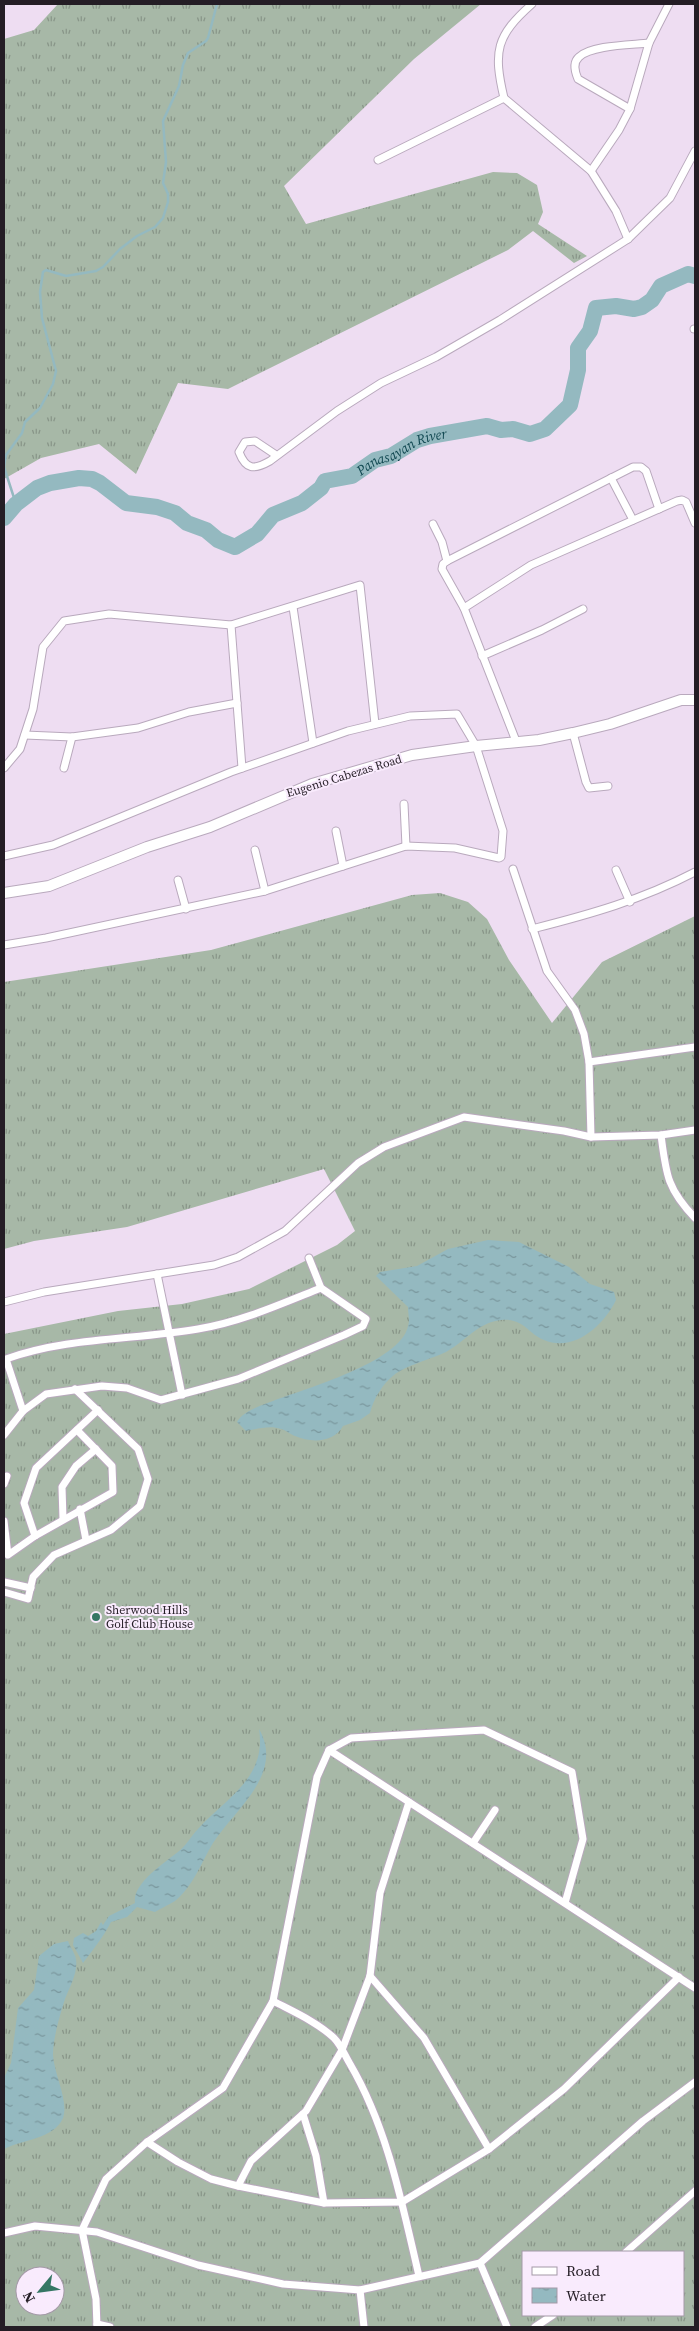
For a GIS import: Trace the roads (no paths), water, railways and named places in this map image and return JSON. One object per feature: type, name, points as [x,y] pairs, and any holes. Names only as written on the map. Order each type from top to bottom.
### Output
[{"type":"street","points":[[532,4],[509,26],[500,40],[498,60],[504,98],[591,171],[616,211],[628,239]]},
{"type":"street","points":[[591,171],[619,130],[630,109],[650,43],[669,4]]},
{"type":"street","points":[[630,109],[578,79],[575,63],[579,56],[597,49],[650,43]]},
{"type":"street","points":[[378,160],[504,98]]},
{"type":"street","points":[[276,455],[256,441],[245,442],[239,452],[244,463],[250,467],[262,466],[337,411],[381,384],[500,320],[628,239],[670,198],[695,151]]},
{"type":"street","points":[[516,741],[464,608],[442,569],[443,564],[633,467],[644,469],[659,509]]},
{"type":"street","points":[[611,478],[633,520]]},
{"type":"street","points":[[464,608],[532,565],[682,500],[686,502],[695,523]]},
{"type":"street","points":[[433,524],[442,542],[447,561]]},
{"type":"street","points":[[4,768],[20,748],[25,735],[33,709],[43,647],[64,621],[109,614],[230,625],[360,585],[375,724]]},
{"type":"street","points":[[292,606],[313,743]]},
{"type":"street","points":[[482,656],[542,630],[583,609]]},
{"type":"street","points":[[230,625],[242,768]]},
{"type":"street","name":"Eugenio Cabezas Road","points":[[4,893],[49,886],[147,847],[210,827],[312,784],[412,755],[516,741],[539,740],[572,734],[610,724],[681,700],[695,700]]},
{"type":"street","points":[[25,735],[72,737],[138,728],[189,712],[237,703]]},
{"type":"street","points":[[4,856],[53,845],[242,768],[313,743],[348,731],[410,716],[457,714],[476,746],[503,831],[501,857],[496,859],[454,848],[406,846],[265,891],[186,909],[4,944]]},
{"type":"street","points":[[572,734],[589,788],[608,786]]},
{"type":"street","points":[[64,768],[72,737]]},
{"type":"street","points":[[404,804],[406,846]]},
{"type":"street","points":[[336,831],[343,866]]},
{"type":"street","points":[[255,850],[265,891]]},
{"type":"street","points":[[513,869],[532,930],[548,971],[575,1010],[584,1034],[589,1062],[590,1137]]},
{"type":"street","points":[[616,870],[630,902]]},
{"type":"street","points":[[532,930],[630,902],[662,889],[695,872]]},
{"type":"street","points":[[178,880],[186,909]]},
{"type":"street","points":[[589,1062],[695,1047]]},
{"type":"street","points":[[4,1302],[44,1292],[214,1265],[238,1257],[285,1231],[358,1163],[384,1146],[464,1117],[564,1131],[590,1137],[661,1135],[695,1130]]},
{"type":"street","points":[[661,1135],[669,1183],[682,1205],[695,1218]]},
{"type":"street","points":[[4,1435],[23,1411],[46,1394],[102,1386],[127,1388],[161,1400],[238,1379],[323,1345],[362,1326],[366,1319],[321,1288],[309,1258]]},
{"type":"street","points":[[157,1274],[182,1395]]},
{"type":"street","points":[[23,1411],[6,1358],[23,1352],[62,1344],[169,1334],[243,1319],[321,1288]]},
{"type":"street","points":[[4,1592],[28,1599],[33,1577],[54,1555],[111,1530],[140,1506],[148,1479],[138,1449],[75,1389]]},
{"type":"street","points":[[35,1536],[24,1503],[36,1468],[98,1410]]},
{"type":"street","points":[[4,1521],[8,1555],[63,1519],[80,1509],[90,1507],[113,1492],[112,1466],[77,1430]]},
{"type":"street","points":[[63,1519],[62,1487],[76,1466],[96,1450]]},
{"type":"street","points":[[4,1484],[7,1476]]},
{"type":"street","points":[[80,1509],[86,1540]]},
{"type":"street","points":[[4,1582],[31,1588]]},
{"type":"street","points":[[110,2327],[97,2326],[96,2299],[82,2230],[106,2179],[146,2142],[224,2088],[273,2001],[316,1777],[329,1750],[351,1738],[484,1730],[572,1772],[583,1839],[565,1903]]},
{"type":"street","points":[[329,1750],[695,1988]]},
{"type":"street","points":[[238,2186],[251,2161],[303,2114],[342,2050],[370,1976],[380,1893],[409,1802]]},
{"type":"street","points":[[473,1843],[495,1810]]},
{"type":"street","points":[[370,1976],[424,2038],[489,2149]]},
{"type":"street","points":[[146,2142],[178,2162],[211,2179],[238,2186],[324,2202],[402,2202],[489,2149],[564,2089],[679,1977]]},
{"type":"street","points":[[273,2001],[313,2022],[336,2040],[342,2050],[376,2116],[402,2202],[419,2276]]},
{"type":"street","points":[[4,2233],[35,2226],[97,2232],[198,2265],[248,2278],[283,2284],[360,2290],[480,2263],[643,2121],[695,2082]]},
{"type":"street","points":[[303,2114],[316,2156],[324,2202]]},
{"type":"street","points":[[627,2251],[695,2191]]},
{"type":"street","points":[[480,2263],[507,2327]]},
{"type":"street","points":[[360,2290],[364,2327]]},
{"type":"street","points":[[535,2327],[552,2316]]},
{"type":"water","points":[[488,1240],[519,1242],[569,1267],[590,1284],[614,1292],[616,1300],[604,1319],[596,1327],[577,1340],[566,1343],[544,1340],[515,1321],[501,1320],[485,1325],[446,1352],[394,1375],[379,1392],[370,1413],[360,1420],[343,1426],[334,1436],[322,1440],[308,1440],[272,1427],[246,1431],[237,1422],[248,1412],[258,1407],[350,1372],[370,1362],[388,1351],[401,1339],[409,1324],[408,1307],[376,1276],[380,1272],[417,1266],[448,1249]]},
{"type":"water","points":[[259,1729],[265,1745],[266,1761],[261,1776],[244,1804],[213,1843],[197,1874],[182,1895],[155,1912],[137,1907],[127,1917],[111,1922],[83,1963],[73,1945],[74,1938],[83,1933],[88,1936],[96,1931],[101,1922],[103,1925],[109,1916],[135,1903],[135,1896],[144,1881],[157,1868],[181,1850],[198,1829],[242,1786],[251,1774],[257,1761],[260,1746]]},
{"type":"water","points":[[68,1941],[75,1957],[76,1969],[59,2019],[53,2055],[63,2096],[63,2118],[59,2125],[45,2135],[4,2149],[4,2078],[11,2063],[18,2008],[34,1990],[39,1956],[54,1944]]},
{"type":"waterway","points":[[16,504],[4,467],[6,455],[22,433],[25,422],[40,408],[53,384],[56,371],[42,318],[40,292],[43,272],[46,270],[66,276],[96,271],[103,267],[120,249],[137,236],[155,227],[163,218],[168,202],[168,194],[163,183],[166,162],[163,121],[179,86],[183,65],[188,53],[208,38],[217,4]]},
{"type":"waterway","name":"Panasayan River","points":[[4,518],[16,504],[37,488],[50,483],[79,478],[92,479],[126,503],[157,507],[175,513],[187,523],[206,530],[218,540],[235,547],[257,534],[273,515],[302,503],[321,488],[325,481],[352,476],[375,460],[391,456],[417,440],[487,426],[501,430],[513,429],[530,434],[545,429],[570,405],[578,370],[578,348],[590,331],[596,308],[616,306],[634,309],[642,307],[652,300],[661,286],[688,274],[695,276]]},
{"type":"place","name":"Sherwood Hills Golf Club House","points":[[96,1617]]}]
